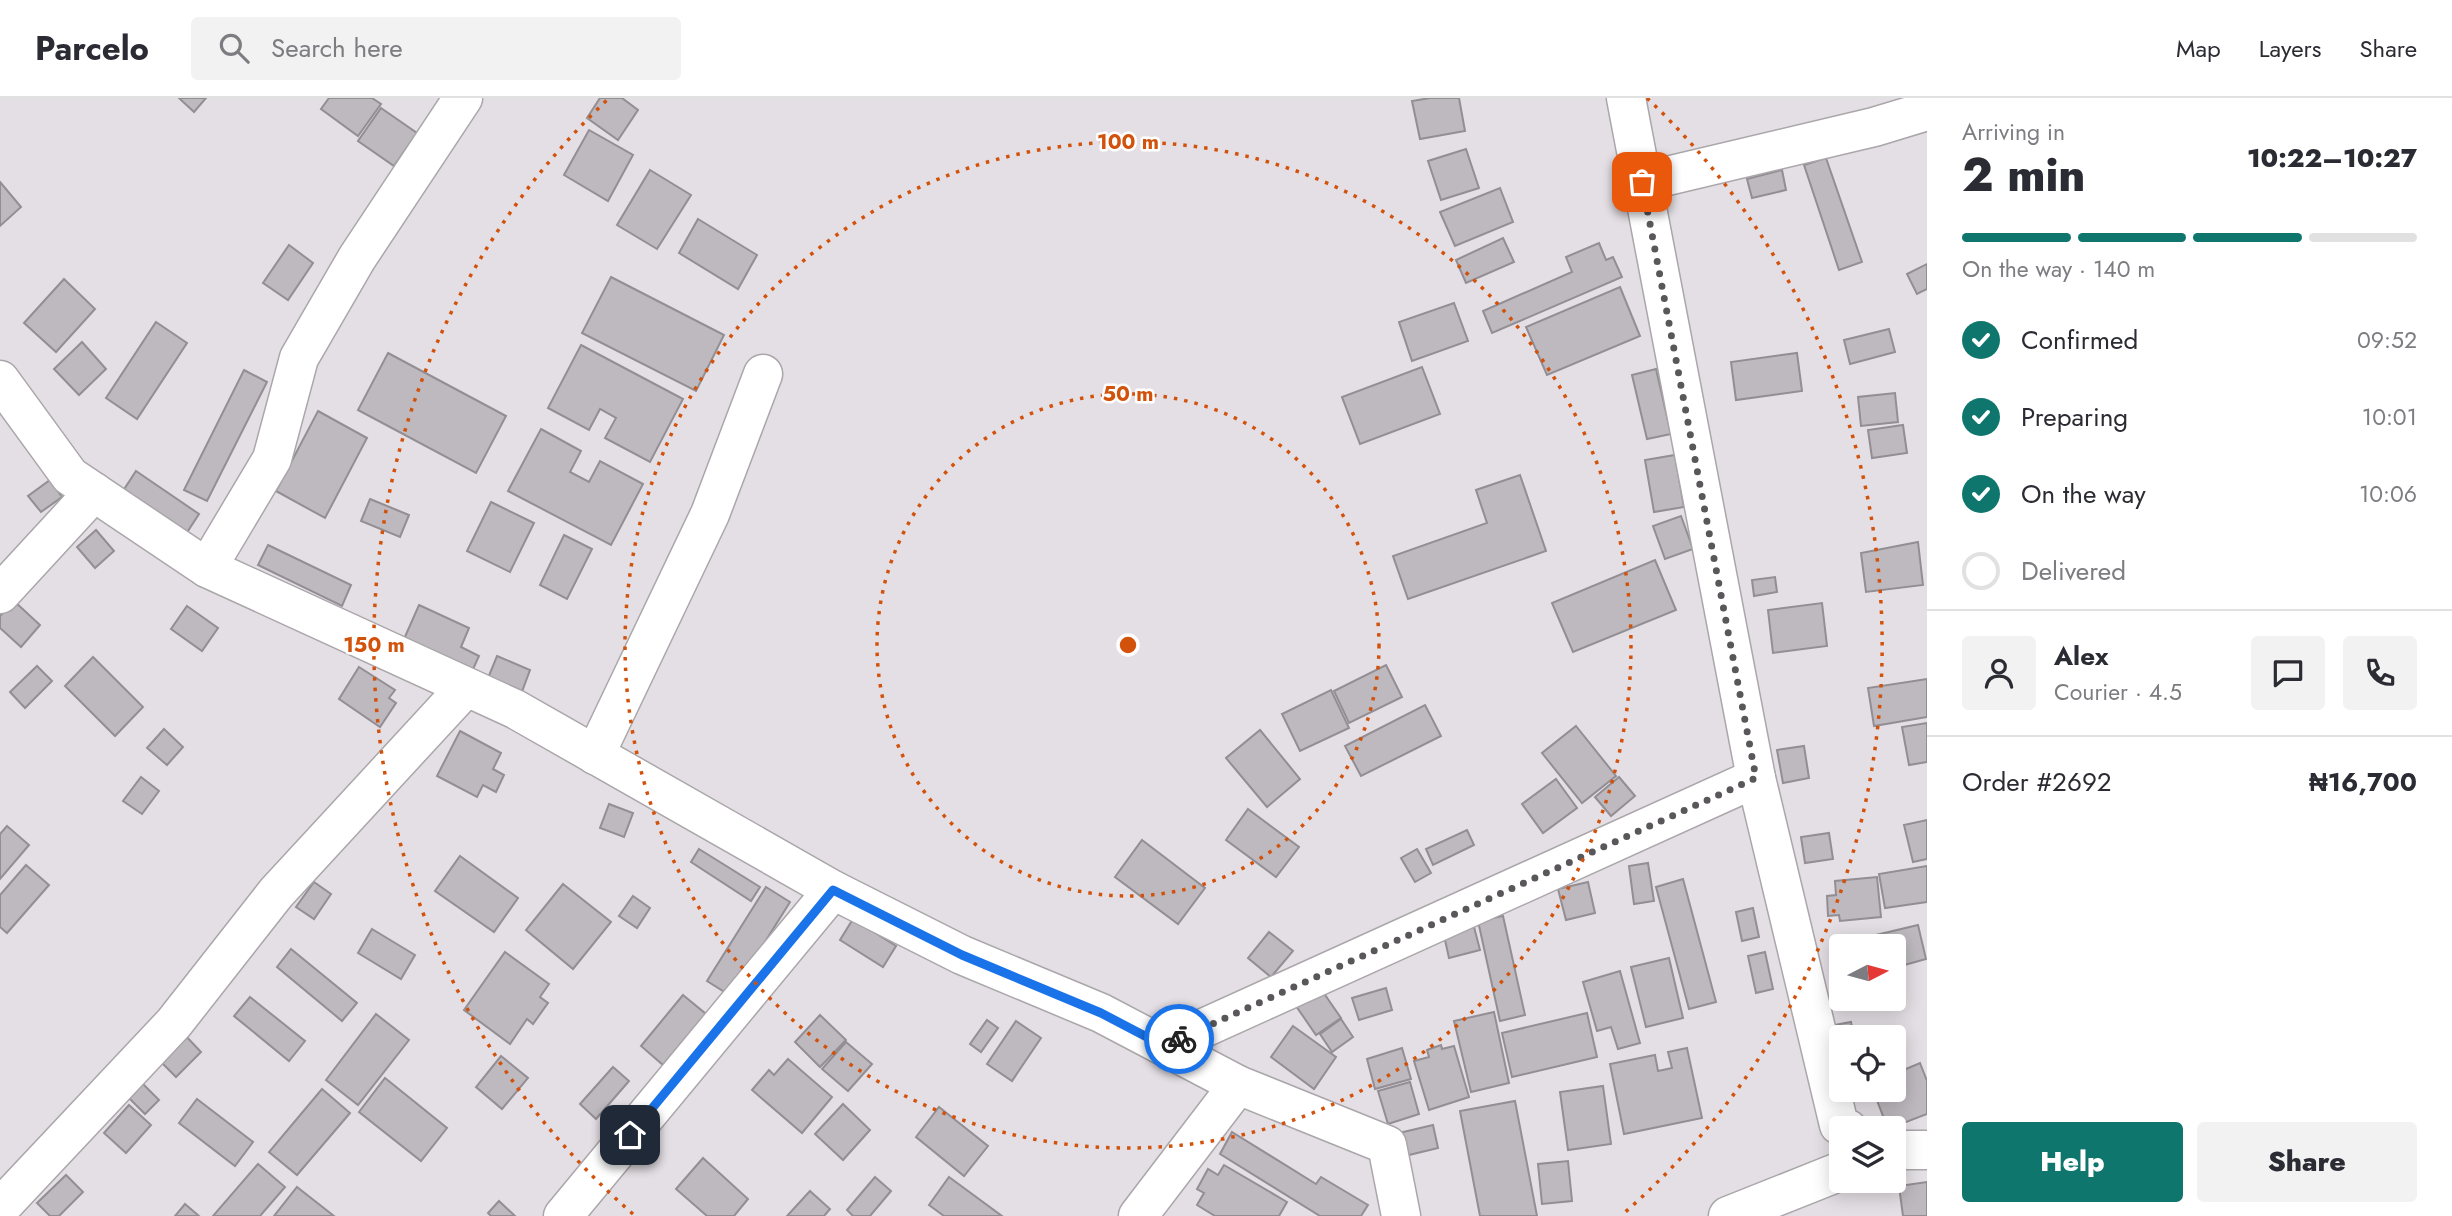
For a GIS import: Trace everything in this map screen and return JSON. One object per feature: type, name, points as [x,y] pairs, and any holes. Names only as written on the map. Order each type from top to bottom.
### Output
[{"type":"street","points":[[207,568],[272,459],[299,358],[357,258],[463,98]]},
{"type":"street","points":[[1626,98],[1756,778],[1837,1116]]},
{"type":"street","points":[[1642,182],[1874,127],[1927,111]]},
{"type":"street","points":[[595,755],[710,514],[763,374]]},
{"type":"street","points":[[0,380],[70,476],[207,568],[515,709],[833,890],[962,955],[1101,1013],[1238,1085],[1387,1145],[1401,1216]]},
{"type":"street","points":[[0,594],[94,492]]},
{"type":"street","points":[[0,1208],[174,1024],[276,892],[466,687]]},
{"type":"street","points":[[1164,1046],[1756,778]]},
{"type":"street","points":[[562,1216],[833,890]]},
{"type":"street","points":[[1138,1216],[1238,1085]]},
{"type":"street","points":[[1906,1150],[1927,1150]]},
{"type":"street","points":[[1728,1216],[1829,1176]]},
{"type":"building","points":[[179,98],[206,98],[194,112]]},
{"type":"building","points":[[329,98],[372,98],[381,104],[358,136],[321,109]]},
{"type":"building","points":[[600,98],[622,98],[638,110],[618,140],[587,118]]},
{"type":"building","points":[[1459,98],[1465,131],[1420,139],[1412,101]]},
{"type":"building","points":[[381,108],[417,133],[394,166],[358,141]]},
{"type":"building","points":[[589,130],[633,155],[608,201],[564,175]]},
{"type":"building","points":[[1466,149],[1479,188],[1441,200],[1428,161]]},
{"type":"building","points":[[1826,158],[1862,262],[1839,270],[1804,165]]},
{"type":"building","points":[[650,170],[691,195],[657,249],[617,225]]},
{"type":"building","points":[[1782,170],[1786,190],[1752,198],[1747,179]]},
{"type":"building","points":[[0,182],[21,207],[0,226]]},
{"type":"building","points":[[1500,188],[1513,222],[1455,246],[1440,212]]},
{"type":"building","points":[[698,219],[757,255],[738,289],[679,253]]},
{"type":"building","points":[[1503,238],[1514,262],[1466,283],[1456,260]]},
{"type":"building","points":[[1599,243],[1606,260],[1613,257],[1622,277],[1492,333],[1483,311],[1572,272],[1566,257]]},
{"type":"building","points":[[289,245],[313,263],[288,300],[263,283]]},
{"type":"building","points":[[1927,264],[1927,289],[1917,294],[1907,274]]},
{"type":"building","points":[[611,277],[724,335],[696,391],[582,333]]},
{"type":"building","points":[[64,279],[95,309],[56,352],[24,323]]},
{"type":"building","points":[[1620,287],[1640,336],[1547,375],[1526,327]]},
{"type":"building","points":[[1454,303],[1468,341],[1412,361],[1399,322]]},
{"type":"building","points":[[156,322],[187,343],[137,419],[106,398]]},
{"type":"building","points":[[1889,329],[1895,352],[1850,364],[1844,340]]},
{"type":"building","points":[[82,342],[106,369],[79,395],[54,369]]},
{"type":"building","points":[[581,345],[683,399],[650,462],[605,438],[616,418],[600,409],[589,430],[548,408]]},
{"type":"building","points":[[388,353],[506,416],[476,473],[358,410]]},
{"type":"building","points":[[1797,353],[1802,391],[1736,400],[1731,362]]},
{"type":"building","points":[[1422,367],[1440,414],[1360,444],[1342,397]]},
{"type":"building","points":[[1656,369],[1671,434],[1647,439],[1632,375]]},
{"type":"building","points":[[244,370],[267,382],[207,501],[184,490]]},
{"type":"building","points":[[1895,393],[1898,422],[1861,426],[1858,397]]},
{"type":"building","points":[[318,411],[367,438],[325,518],[276,491]]},
{"type":"building","points":[[1903,425],[1907,453],[1872,458],[1868,430]]},
{"type":"building","points":[[541,429],[581,451],[570,472],[589,482],[600,461],[643,484],[611,545],[508,491]]},
{"type":"building","points":[[1675,455],[1684,507],[1654,512],[1645,460]]},
{"type":"building","points":[[136,471],[199,514],[184,537],[121,494]]},
{"type":"building","points":[[1520,475],[1546,551],[1408,599],[1393,556],[1487,523],[1476,490]]},
{"type":"building","points":[[50,480],[62,497],[41,512],[28,496]]},
{"type":"building","points":[[370,499],[409,515],[400,537],[361,521]]},
{"type":"building","points":[[491,502],[534,523],[510,572],[467,551]]},
{"type":"building","points":[[1681,516],[1693,549],[1665,559],[1653,526]]},
{"type":"building","points":[[96,530],[114,551],[95,568],[77,547]]},
{"type":"building","points":[[564,535],[592,549],[567,599],[540,585]]},
{"type":"building","points":[[1918,542],[1923,585],[1866,592],[1861,553]]},
{"type":"building","points":[[268,545],[351,585],[342,606],[258,565]]},
{"type":"building","points":[[1655,560],[1676,610],[1573,652],[1552,603]]},
{"type":"building","points":[[1775,577],[1777,592],[1754,596],[1752,580]]},
{"type":"building","points":[[14,601],[40,625],[21,647],[0,628],[0,616]]},
{"type":"building","points":[[1822,603],[1827,646],[1773,653],[1768,610]]},
{"type":"building","points":[[419,605],[469,628],[461,647],[479,656],[469,678],[400,648]]},
{"type":"building","points":[[187,606],[218,628],[202,651],[171,629]]},
{"type":"building","points":[[497,656],[530,670],[520,697],[486,683]]},
{"type":"building","points":[[93,657],[143,707],[115,736],[65,686]]},
{"type":"building","points":[[1386,665],[1402,697],[1349,723],[1334,691]]},
{"type":"building","points":[[37,666],[52,681],[25,708],[10,692]]},
{"type":"building","points":[[359,667],[395,690],[389,698],[396,703],[380,727],[339,699]]},
{"type":"building","points":[[1927,679],[1927,717],[1874,726],[1868,688]]},
{"type":"building","points":[[1331,690],[1349,728],[1300,751],[1282,714]]},
{"type":"building","points":[[1425,705],[1441,736],[1361,776],[1345,746]]},
{"type":"building","points":[[1927,723],[1927,762],[1909,765],[1902,727]]},
{"type":"building","points":[[1576,726],[1616,776],[1582,803],[1542,753]]},
{"type":"building","points":[[164,729],[183,747],[167,765],[147,748]]},
{"type":"building","points":[[1260,730],[1300,779],[1267,807],[1226,758]]},
{"type":"building","points":[[460,731],[501,753],[493,769],[504,775],[496,792],[483,785],[477,797],[437,776]]},
{"type":"building","points":[[1804,746],[1809,778],[1783,783],[1777,750]]},
{"type":"building","points":[[141,777],[159,791],[142,814],[123,801]]},
{"type":"building","points":[[1619,777],[1635,796],[1611,816],[1595,797]]},
{"type":"building","points":[[1556,779],[1577,808],[1543,833],[1522,804]]},
{"type":"building","points":[[609,804],[633,813],[624,837],[600,828]]},
{"type":"building","points":[[1248,809],[1299,847],[1276,877],[1226,840]]},
{"type":"building","points":[[1927,820],[1927,859],[1913,862],[1904,825]]},
{"type":"building","points":[[7,826],[29,845],[0,879],[0,834]]},
{"type":"building","points":[[1467,830],[1474,845],[1433,865],[1426,849]]},
{"type":"building","points":[[1829,833],[1833,859],[1805,863],[1801,837]]},
{"type":"building","points":[[1142,840],[1205,888],[1178,924],[1115,877]]},
{"type":"building","points":[[699,849],[760,887],[751,901],[691,862]]},
{"type":"building","points":[[1417,849],[1431,873],[1415,882],[1401,858]]},
{"type":"building","points":[[460,856],[518,898],[494,932],[435,891]]},
{"type":"building","points":[[1648,863],[1654,901],[1634,904],[1629,866]]},
{"type":"building","points":[[26,865],[49,885],[7,933],[0,927],[0,895]]},
{"type":"building","points":[[1927,866],[1927,902],[1885,908],[1879,874]]},
{"type":"building","points":[[1877,877],[1881,917],[1840,921],[1839,915],[1828,916],[1827,896],[1836,895],[1835,881]]},
{"type":"building","points":[[1683,879],[1716,1002],[1689,1009],[1656,887]]},
{"type":"building","points":[[314,882],[331,894],[314,919],[296,907]]},
{"type":"building","points":[[1588,882],[1595,913],[1566,920],[1558,889]]},
{"type":"building","points":[[563,884],[611,922],[573,969],[526,930]]},
{"type":"building","points":[[766,887],[790,902],[731,996],[707,981]]},
{"type":"building","points":[[633,896],[650,908],[637,928],[619,916]]},
{"type":"building","points":[[1753,908],[1759,937],[1742,941],[1736,912]]},
{"type":"building","points":[[1503,916],[1525,1015],[1500,1021],[1478,921]]},
{"type":"building","points":[[853,919],[896,946],[883,967],[840,940]]},
{"type":"building","points":[[1473,923],[1480,950],[1449,958],[1443,931]]},
{"type":"building","points":[[1918,925],[1926,959],[1906,965],[1906,934],[1880,934]]},
{"type":"building","points":[[372,929],[415,955],[401,979],[358,953]]},
{"type":"building","points":[[1269,932],[1293,951],[1271,977],[1248,958]]},
{"type":"building","points":[[291,949],[357,1003],[342,1021],[277,967]]},
{"type":"building","points":[[505,952],[549,984],[540,997],[548,1003],[533,1024],[527,1019],[510,1044],[464,1010]]},
{"type":"building","points":[[1765,952],[1773,989],[1756,993],[1748,956]]},
{"type":"building","points":[[1669,958],[1683,1018],[1646,1027],[1631,967]]},
{"type":"building","points":[[1620,971],[1640,1043],[1618,1049],[1611,1027],[1597,1031],[1583,982]]},
{"type":"building","points":[[1386,988],[1392,1010],[1359,1020],[1352,998]]},
{"type":"building","points":[[1321,989],[1341,1018],[1316,1035],[1296,1006]]},
{"type":"building","points":[[683,995],[706,1014],[663,1065],[641,1046]]},
{"type":"building","points":[[250,997],[305,1041],[289,1061],[234,1016]]},
{"type":"building","points":[[1494,1012],[1509,1083],[1471,1092],[1454,1021]]},
{"type":"building","points":[[1587,1013],[1597,1057],[1512,1077],[1502,1033]]},
{"type":"building","points":[[376,1014],[409,1040],[358,1105],[326,1080]]},
{"type":"building","points":[[820,1015],[846,1040],[820,1067],[795,1042]]},
{"type":"building","points":[[1341,1019],[1353,1037],[1332,1052],[1320,1034]]},
{"type":"building","points":[[987,1020],[998,1028],[981,1052],[970,1044]]},
{"type":"building","points":[[1016,1021],[1041,1038],[1012,1081],[987,1064]]},
{"type":"building","points":[[1293,1026],[1336,1057],[1314,1089],[1271,1057]]},
{"type":"building","points":[[182,1032],[201,1052],[176,1077],[157,1058]]},
{"type":"building","points":[[846,1042],[872,1064],[848,1091],[822,1069]]},
{"type":"building","points":[[1441,1045],[1442,1049],[1454,1046],[1469,1097],[1429,1110],[1414,1061],[1429,1057],[1427,1050]]},
{"type":"building","points":[[1402,1048],[1411,1079],[1375,1089],[1367,1059]]},
{"type":"building","points":[[1687,1048],[1702,1118],[1624,1134],[1610,1064],[1655,1055],[1658,1071],[1672,1068],[1668,1052]]},
{"type":"building","points":[[501,1056],[528,1078],[502,1109],[476,1087]]},
{"type":"building","points":[[788,1059],[832,1097],[802,1133],[752,1090],[769,1070],[774,1075]]},
{"type":"building","points":[[1920,1063],[1927,1081],[1927,1114],[1906,1122],[1906,1116],[1883,1116],[1878,1102],[1906,1102],[1906,1069]]},
{"type":"building","points":[[613,1067],[629,1081],[596,1119],[580,1104]]},
{"type":"building","points":[[385,1078],[447,1128],[421,1161],[359,1112]]},
{"type":"building","points":[[140,1081],[159,1100],[145,1114],[126,1095]]},
{"type":"building","points":[[1410,1082],[1419,1114],[1388,1124],[1378,1091]]},
{"type":"building","points":[[1603,1086],[1611,1144],[1568,1150],[1560,1092]]},
{"type":"building","points":[[322,1089],[350,1113],[297,1175],[269,1152]]},
{"type":"building","points":[[197,1099],[253,1142],[235,1166],[179,1123]]},
{"type":"building","points":[[1515,1101],[1537,1216],[1480,1216],[1460,1111]]},
{"type":"building","points":[[843,1104],[870,1130],[843,1160],[815,1134]]},
{"type":"building","points":[[129,1105],[151,1125],[126,1153],[104,1133]]},
{"type":"building","points":[[939,1107],[988,1146],[964,1176],[916,1137]]},
{"type":"building","points":[[1433,1125],[1438,1148],[1405,1156],[1399,1133]]},
{"type":"building","points":[[1232,1132],[1316,1184],[1321,1177],[1368,1205],[1361,1216],[1320,1216],[1220,1154]]},
{"type":"building","points":[[703,1158],[748,1199],[734,1216],[707,1216],[676,1189]]},
{"type":"building","points":[[1568,1161],[1572,1201],[1542,1204],[1538,1164]]},
{"type":"building","points":[[258,1164],[285,1187],[260,1216],[213,1216]]},
{"type":"building","points":[[1224,1165],[1287,1202],[1279,1216],[1215,1216],[1197,1205],[1204,1193],[1197,1189],[1208,1169],[1218,1175]]},
{"type":"building","points":[[66,1175],[83,1192],[59,1216],[50,1216],[37,1203]]},
{"type":"building","points":[[875,1177],[891,1191],[870,1216],[853,1216],[847,1210]]},
{"type":"building","points":[[949,1177],[1002,1216],[944,1216],[929,1205]]},
{"type":"building","points":[[1927,1182],[1927,1216],[1903,1216],[1900,1193],[1906,1193],[1906,1185]]},
{"type":"building","points":[[297,1187],[334,1216],[274,1216]]},
{"type":"building","points":[[810,1191],[830,1209],[824,1216],[787,1216]]},
{"type":"building","points":[[499,1201],[515,1216],[491,1216],[488,1213]]},
{"type":"building","points":[[185,1204],[199,1216],[175,1216]]},
{"type":"way so far","points":[[1179,1039],[1756,778],[1642,182]]},
{"type":"route","points":[[630,1135],[833,890],[962,955],[1101,1013],[1164,1046],[1179,1039]]}]
